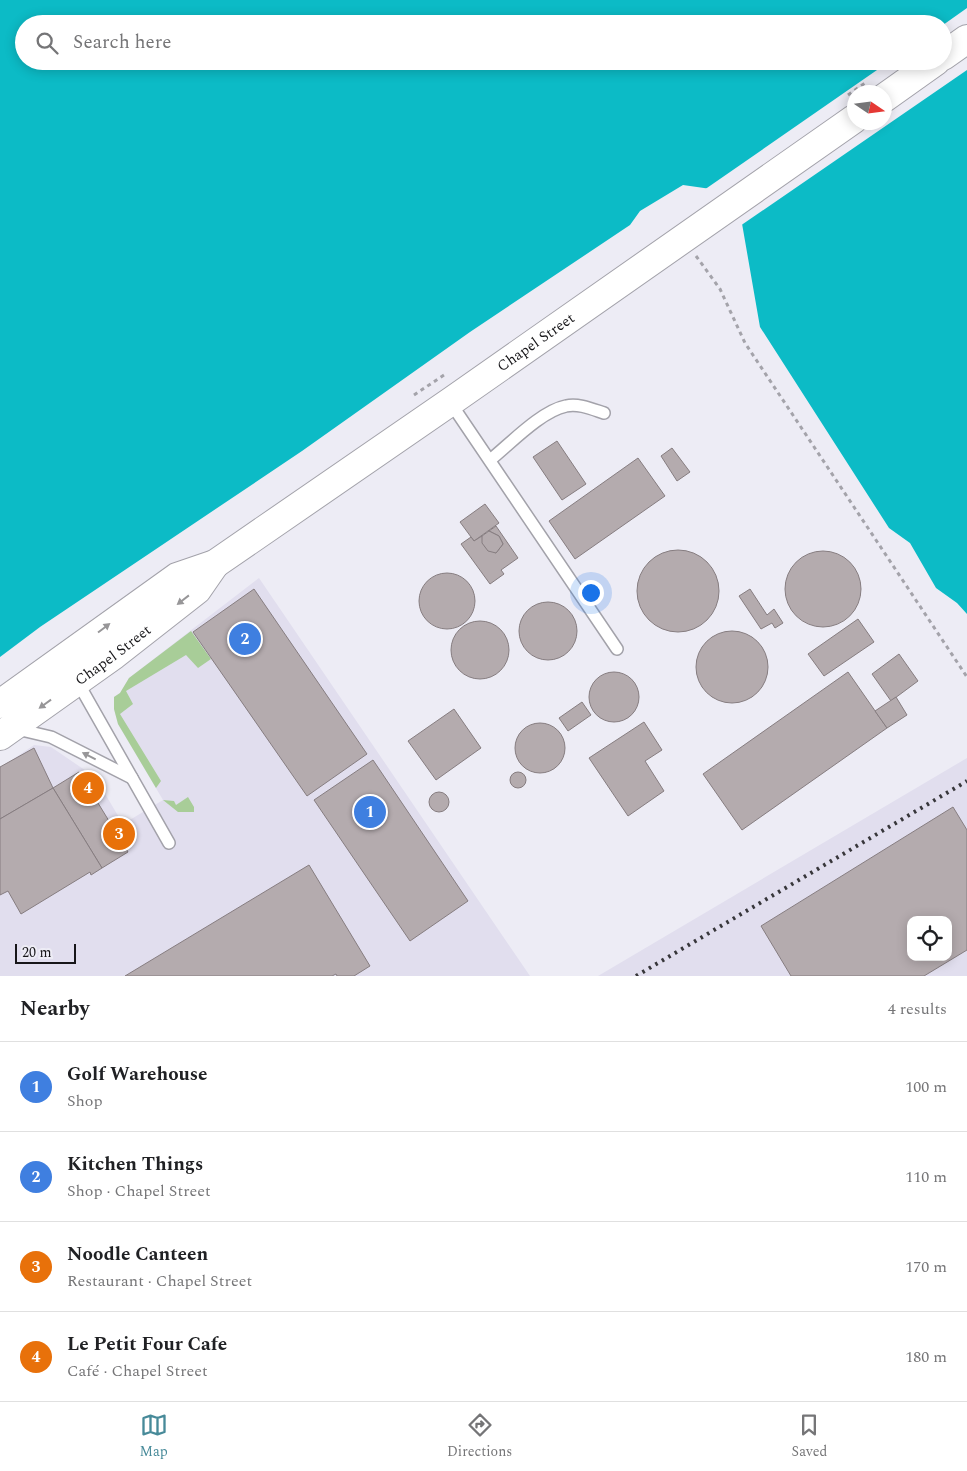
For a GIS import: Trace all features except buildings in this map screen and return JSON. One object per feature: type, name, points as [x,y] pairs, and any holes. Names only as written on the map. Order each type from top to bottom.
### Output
[{"type":"main road","points":[[952,50],[967,39]]},
{"type":"main road","points":[[892,92],[923,70]]},
{"type":"main road","name":"Chapel Street","points":[[0,704],[71,669],[197,590],[215,564],[847,124]]},
{"type":"main road","name":"Chapel Street","points":[[6,732],[71,669]]},
{"type":"lane","points":[[450,402],[617,648]]},
{"type":"lane","points":[[490,460],[542,418],[566,406],[588,407],[604,413]]},
{"type":"lane","points":[[71,669],[169,843]]},
{"type":"lane","points":[[6,732],[51,737],[132,778]]},
{"type":"path","points":[[692,252],[720,289],[745,343],[967,677]]},
{"type":"shaded area","points":[[259,578],[530,976],[0,976],[0,768],[34,745],[51,747],[95,777],[123,824],[163,800],[118,724],[114,709],[114,697],[120,693],[129,678]]},
{"type":"shaded area","points":[[967,758],[967,976],[598,976]]},
{"type":"green space","points":[[191,631],[211,659],[198,668],[186,655],[126,691],[133,704],[120,714],[161,781],[156,788],[118,724],[114,709],[114,697],[120,693],[129,678]]},
{"type":"green space","points":[[188,797],[194,807],[194,812],[178,812],[163,800],[174,801],[176,805]]},
{"type":"water","points":[[0,0],[967,0],[967,614],[957,603],[936,588],[910,543],[889,528],[760,327],[740,212],[718,190],[683,185],[640,211],[630,225],[470,332],[302,451],[40,627],[0,657]]},
{"type":"pier","points":[[967,8],[967,70],[892,122],[892,85],[855,85],[877,70],[952,70],[952,19]]},
{"type":"pier","points":[[847,91],[847,130],[880,130],[740,226],[737,214],[716,192],[704,190]]},
{"type":"railway","points":[[636,976],[967,781]]},
{"type":"place","name":"Kitchen Things","points":[[245,639]]},
{"type":"place","name":"Le Petit Four Cafe","points":[[88,788]]},
{"type":"place","name":"Golf Warehouse","points":[[370,812]]},
{"type":"place","name":"Noodle Canteen","points":[[119,834]]}]
